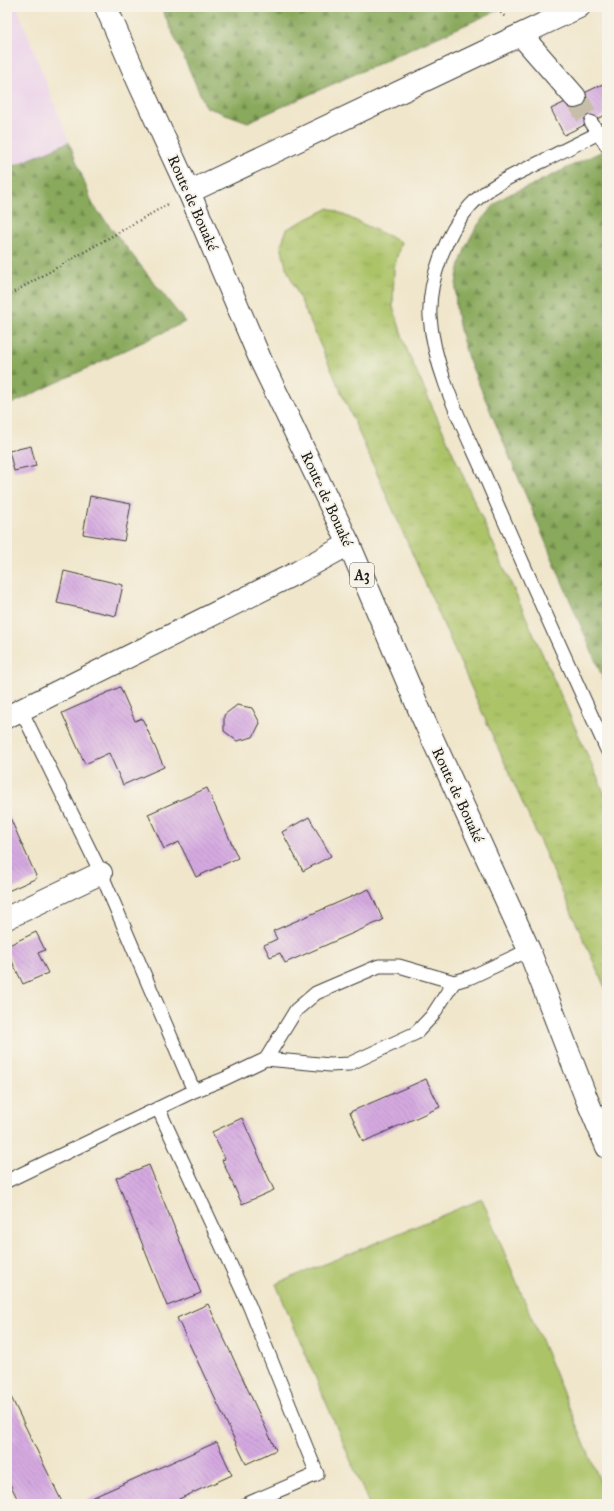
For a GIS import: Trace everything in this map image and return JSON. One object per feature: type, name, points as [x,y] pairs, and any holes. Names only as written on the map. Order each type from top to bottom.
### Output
[{"type":"main road","name":"Route de Bouaké","points":[[106,7],[189,192],[261,361],[349,544],[422,716],[529,950],[584,1095],[607,1147]]},
{"type":"main road","points":[[189,192],[580,7]]},
{"type":"main road","points":[[521,35],[575,97]]},
{"type":"main road","points":[[14,713],[291,576],[349,544]]},
{"type":"main road","points":[[7,918],[101,873]]},
{"type":"lane","points":[[591,122],[603,131],[607,146]]},
{"type":"lane","points":[[603,131],[494,186],[470,206],[452,231],[440,259],[432,283],[430,315],[433,341],[442,374],[456,409],[510,534],[607,750]]},
{"type":"lane","points":[[14,713],[101,873],[194,1091]]},
{"type":"lane","points":[[266,1059],[296,1010],[316,993],[379,966],[399,966],[454,982],[471,977],[529,950]]},
{"type":"lane","points":[[7,1181],[194,1091],[224,1079],[266,1059],[330,1065],[349,1064],[416,1033],[432,1016],[454,982]]},
{"type":"lane","points":[[158,1108],[250,1305],[317,1474],[247,1504]]},
{"type":"path","points":[[7,296],[189,192]]},
{"type":"shaded area","points":[[7,7],[17,7],[69,142],[7,169]]},
{"type":"green space","points":[[161,7],[505,7],[248,122],[206,107]]},
{"type":"green space","points":[[69,142],[93,205],[185,322],[7,406],[7,169]]},
{"type":"green space","points":[[607,149],[607,688],[468,358],[458,320],[456,293],[460,263],[465,249],[479,223],[499,201],[510,194]]},
{"type":"green space","points":[[329,208],[401,242],[394,268],[393,307],[407,350],[607,799],[607,992],[286,267],[281,245],[287,229]]},
{"type":"green space","points":[[482,1199],[607,1498],[607,1504],[369,1504],[276,1284]]},
{"type":"building","points":[[607,82],[607,114],[564,135],[551,109]]},
{"type":"building","points":[[31,446],[36,466],[14,471],[9,451]]},
{"type":"building","points":[[90,496],[131,504],[124,541],[83,534]]},
{"type":"building","points":[[64,571],[123,585],[116,616],[57,603]]},
{"type":"building","points":[[120,687],[135,721],[142,718],[164,767],[123,785],[109,753],[85,764],[62,713]]},
{"type":"building","points":[[237,705],[252,708],[260,723],[253,737],[237,741],[224,731],[224,715]]},
{"type":"building","points":[[207,788],[238,858],[196,877],[179,842],[164,849],[148,814]]},
{"type":"building","points":[[7,811],[37,878],[8,891],[7,890]]},
{"type":"building","points":[[309,817],[331,856],[303,871],[282,832]]},
{"type":"building","points":[[369,889],[383,920],[285,963],[280,953],[270,957],[264,945],[277,939],[273,931]]},
{"type":"building","points":[[36,932],[45,950],[38,953],[48,973],[23,984],[7,951],[7,946]]},
{"type":"building","points":[[426,1079],[440,1107],[363,1142],[350,1112]]},
{"type":"building","points":[[242,1118],[274,1190],[242,1204],[222,1160],[225,1159],[212,1132]]},
{"type":"building","points":[[149,1165],[201,1293],[167,1306],[116,1178]]},
{"type":"building","points":[[208,1304],[276,1450],[246,1464],[177,1318]]},
{"type":"building","points":[[11,1397],[63,1504],[20,1504],[7,1478],[7,1399]]},
{"type":"building","points":[[217,1442],[232,1475],[168,1504],[78,1504]]},
{"type":"tunnel","points":[[575,97],[591,122]]}]
